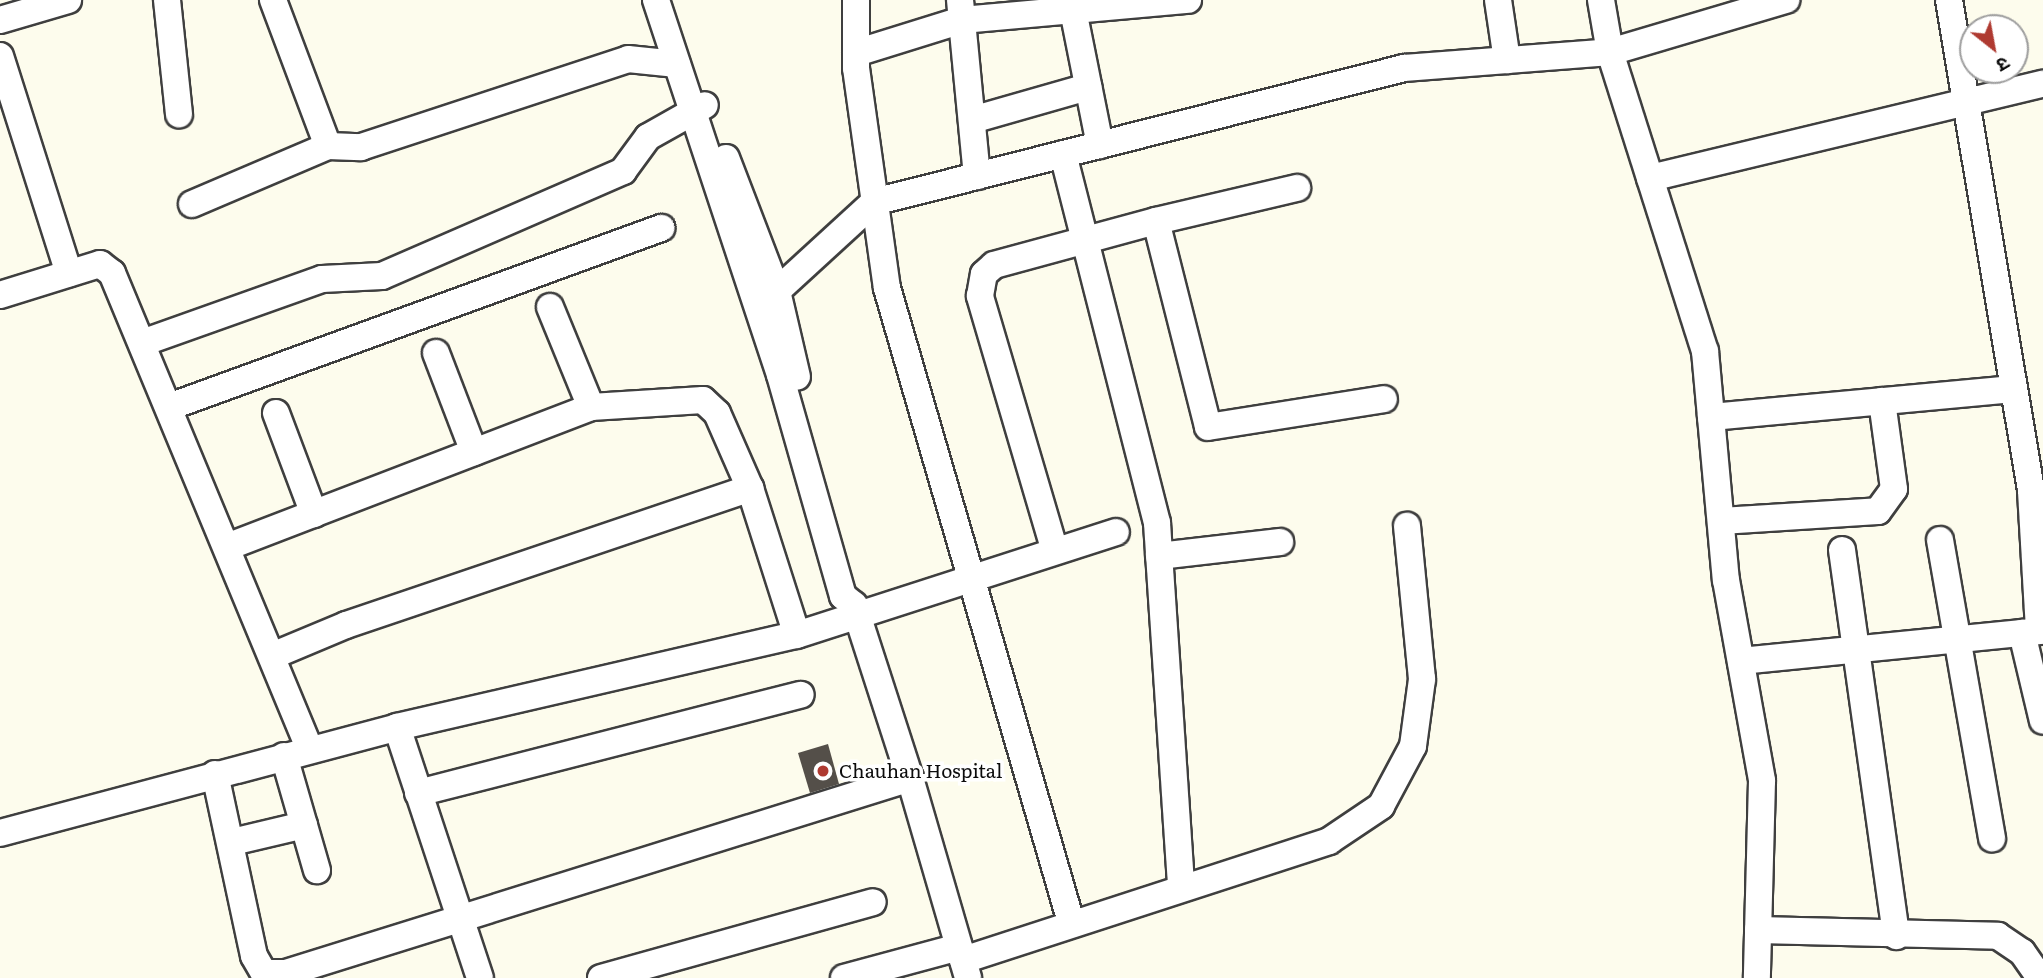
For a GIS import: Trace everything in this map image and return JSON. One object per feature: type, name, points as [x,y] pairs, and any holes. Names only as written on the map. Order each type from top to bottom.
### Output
[{"type":"street","points":[[0,20],[68,0]]},
{"type":"street","points":[[167,0],[179,114]]},
{"type":"street","points":[[274,0],[328,146]]},
{"type":"street","points":[[656,0],[677,64],[699,107],[777,291],[858,594],[855,610]]},
{"type":"street","points":[[673,0],[699,107],[843,596],[855,610],[910,778],[964,962]]},
{"type":"street","points":[[856,0],[856,53],[887,288],[1071,922]]},
{"type":"street","points":[[1498,0],[1507,60]]},
{"type":"street","points":[[1601,0],[1610,52],[1705,351],[1721,521],[1762,781],[1757,978]]},
{"type":"street","points":[[777,291],[874,202],[1404,68],[1610,52],[1701,12],[1786,0]]},
{"type":"street","points":[[1949,0],[2031,491],[2035,631],[2043,721]]},
{"type":"street","points":[[856,53],[961,10],[1182,1]]},
{"type":"street","points":[[1072,6],[1100,145]]},
{"type":"street","points":[[961,10],[977,176]]},
{"type":"street","points":[[192,204],[328,146],[361,147],[628,59],[677,64]]},
{"type":"street","points":[[1,64],[69,273]]},
{"type":"street","points":[[1650,178],[1967,105],[2043,84]]},
{"type":"street","points":[[972,120],[1088,87]]},
{"type":"street","points":[[142,343],[322,279],[382,276],[622,171],[648,137],[699,107]]},
{"type":"street","points":[[1063,154],[1157,523],[1181,888]]},
{"type":"street","points":[[1054,548],[979,283],[995,265],[1086,245],[1156,221],[1297,188]]},
{"type":"street","points":[[1156,221],[1208,427],[1384,400]]},
{"type":"street","points":[[169,407],[661,228]]},
{"type":"street","points":[[0,295],[100,264],[112,273],[310,750]]},
{"type":"street","points":[[550,307],[591,407]]},
{"type":"street","points":[[436,353],[474,452]]},
{"type":"street","points":[[1711,417],[2014,389]]},
{"type":"street","points":[[227,547],[591,407],[703,400],[717,413],[750,488],[797,635]]},
{"type":"street","points":[[1721,521],[1878,510],[1894,489],[1882,401]]},
{"type":"street","points":[[276,413],[314,514]]},
{"type":"street","points":[[272,656],[346,625],[750,488]]},
{"type":"street","points":[[844,978],[964,962],[1071,922],[1329,841],[1381,806],[1413,746],[1422,679],[1407,526]]},
{"type":"street","points":[[0,832],[397,727],[797,635],[855,610],[1054,548],[1116,532]]},
{"type":"street","points":[[1940,540],[1992,838]]},
{"type":"street","points":[[1159,556],[1280,542]]},
{"type":"street","points":[[1842,550],[1852,650],[1896,936]]},
{"type":"street","points":[[1741,661],[2035,631]]},
{"type":"street","points":[[418,793],[802,695]]},
{"type":"street","points":[[397,727],[457,918],[480,978]]},
{"type":"street","points":[[284,757],[317,870]]},
{"type":"street","points":[[215,774],[232,842],[254,956],[264,973],[286,973],[910,778]]},
{"type":"street","points":[[232,842],[304,825]]},
{"type":"street","points":[[601,978],[873,902]]},
{"type":"street","points":[[1758,930],[1896,936],[1998,936],[2022,952],[2040,978]]},
{"type":"building","points":[[828,744],[839,784],[810,793],[798,753]]},
{"type":"place","name":"Chauhan Hospital","points":[[823,771]]}]
